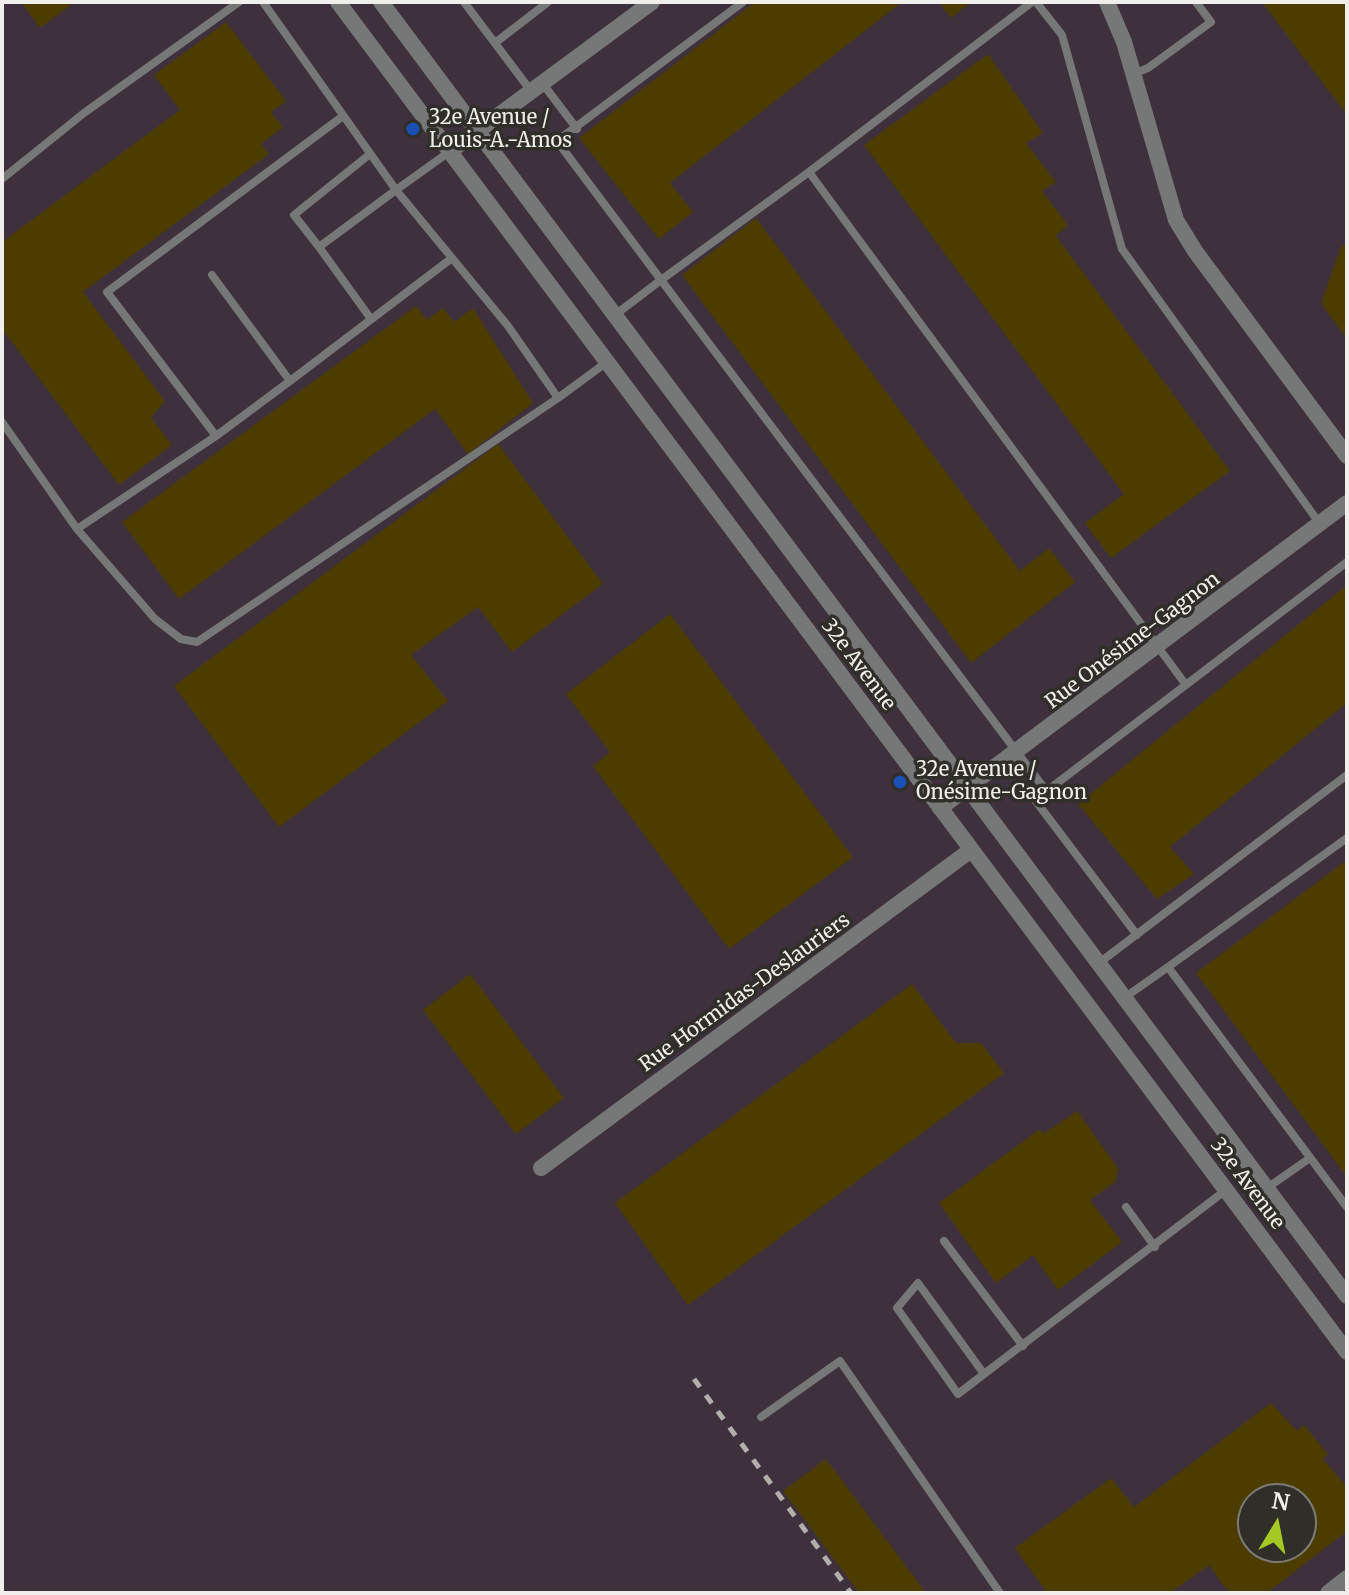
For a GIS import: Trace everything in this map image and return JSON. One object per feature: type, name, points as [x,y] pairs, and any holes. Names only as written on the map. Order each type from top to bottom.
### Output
[{"type":"street","name":"32e Avenue","points":[[338,2],[1347,1352]]},
{"type":"street","name":"32e Avenue","points":[[381,2],[1347,1296]]},
{"type":"street","points":[[449,152],[652,2]]},
{"type":"street","points":[[1107,2],[1133,74],[1163,185],[1182,231],[1347,456]]},
{"type":"street","name":"Rue Onésime-Gagnon","points":[[940,808],[1347,504]]},
{"type":"street","name":"Rue Hormidas-Deslauriers","points":[[541,1168],[971,850]]},
{"type":"street","points":[[1328,1593],[1347,1578]]},
{"type":"lane","points":[[2,179],[84,113],[239,2]]},
{"type":"lane","points":[[263,2],[396,190],[508,326],[558,398]]},
{"type":"lane","points":[[464,2],[495,43],[577,129]]},
{"type":"lane","points":[[495,43],[548,2]]},
{"type":"lane","points":[[743,2],[557,141],[1047,792]]},
{"type":"lane","points":[[615,315],[1034,2],[1062,35],[1122,249],[1321,526]]},
{"type":"lane","points":[[1133,74],[1148,68],[1211,22],[1196,2]]},
{"type":"lane","points":[[216,436],[107,292],[343,116]]},
{"type":"lane","points":[[319,247],[449,152]]},
{"type":"lane","points":[[370,154],[294,215],[371,319]]},
{"type":"lane","points":[[809,172],[1186,685]]},
{"type":"lane","points":[[77,529],[216,436],[452,258]]},
{"type":"lane","points":[[212,275],[290,381]]},
{"type":"lane","points":[[2,422],[77,529],[155,619],[181,639],[197,642],[607,362]]},
{"type":"lane","points":[[1137,935],[1035,800],[1347,562]]},
{"type":"lane","points":[[1098,963],[1347,775]]},
{"type":"lane","points":[[1124,999],[1347,838]]},
{"type":"lane","points":[[1168,967],[1347,1207]]},
{"type":"lane","points":[[1267,1188],[1310,1158]]},
{"type":"lane","points":[[984,1374],[918,1283],[897,1308],[958,1394],[1226,1190]]},
{"type":"lane","points":[[1126,1207],[1155,1247]]},
{"type":"lane","points":[[944,1241],[1023,1346]]},
{"type":"lane","points":[[761,1417],[840,1361],[1000,1593]]},
{"type":"shaded area","points":[[2,2],[1347,2],[1347,1593],[2,1593]]},
{"type":"building","points":[[21,2],[75,2],[40,28]]},
{"type":"building","points":[[755,2],[902,2],[670,183],[693,212],[659,239],[579,138]]},
{"type":"building","points":[[939,2],[971,2],[951,18]]},
{"type":"building","points":[[1262,2],[1347,2],[1347,115]]},
{"type":"building","points":[[226,22],[286,101],[271,112],[283,127],[261,144],[269,154],[83,292],[165,401],[151,418],[172,445],[119,485],[2,329],[2,242],[180,110],[154,75]]},
{"type":"building","points":[[988,54],[1043,133],[1026,143],[1056,182],[1042,191],[1068,225],[1056,236],[1230,471],[1111,558],[1085,523],[1124,494],[864,145]]},
{"type":"building","points":[[756,218],[1020,571],[1049,548],[1075,582],[971,663],[682,275]]},
{"type":"building","points":[[1347,242],[1347,339],[1321,303],[1341,247]]},
{"type":"building","points":[[416,306],[427,320],[443,308],[454,322],[473,308],[533,403],[468,454],[435,409],[179,599],[122,522]]},
{"type":"building","points":[[498,444],[603,584],[512,652],[478,607],[411,655],[448,701],[279,827],[174,686]]},
{"type":"building","points":[[1347,585],[1347,703],[1170,847],[1194,874],[1157,899],[1078,804]]},
{"type":"building","points":[[670,614],[853,857],[729,949],[593,766],[610,752],[566,694]]},
{"type":"building","points":[[1347,860],[1347,1177],[1196,973]]},
{"type":"building","points":[[470,974],[564,1098],[516,1134],[423,1010]]},
{"type":"building","points":[[912,984],[956,1043],[981,1043],[1004,1073],[688,1305],[615,1203]]},
{"type":"building","points":[[1077,1111],[1118,1168],[1116,1181],[1090,1200],[1122,1242],[1058,1290],[1033,1255],[996,1283],[939,1203],[1040,1129],[1043,1134]]},
{"type":"building","points":[[1271,1403],[1297,1431],[1304,1425],[1328,1454],[1323,1459],[1347,1487],[1347,1531],[1317,1554],[1317,1483],[1237,1483],[1237,1563],[1306,1563],[1267,1593],[1229,1593],[1209,1565],[1170,1593],[1047,1593],[1015,1548],[1111,1478],[1134,1507]]},
{"type":"building","points":[[826,1459],[926,1593],[859,1593],[783,1491]]},
{"type":"railway","points":[[694,1379],[851,1593]]},
{"type":"place","name":"32e Avenue / Louis-A.-Amos","points":[[413,129]]},
{"type":"place","name":"32e Avenue / Onésime-Gagnon","points":[[900,782]]}]
